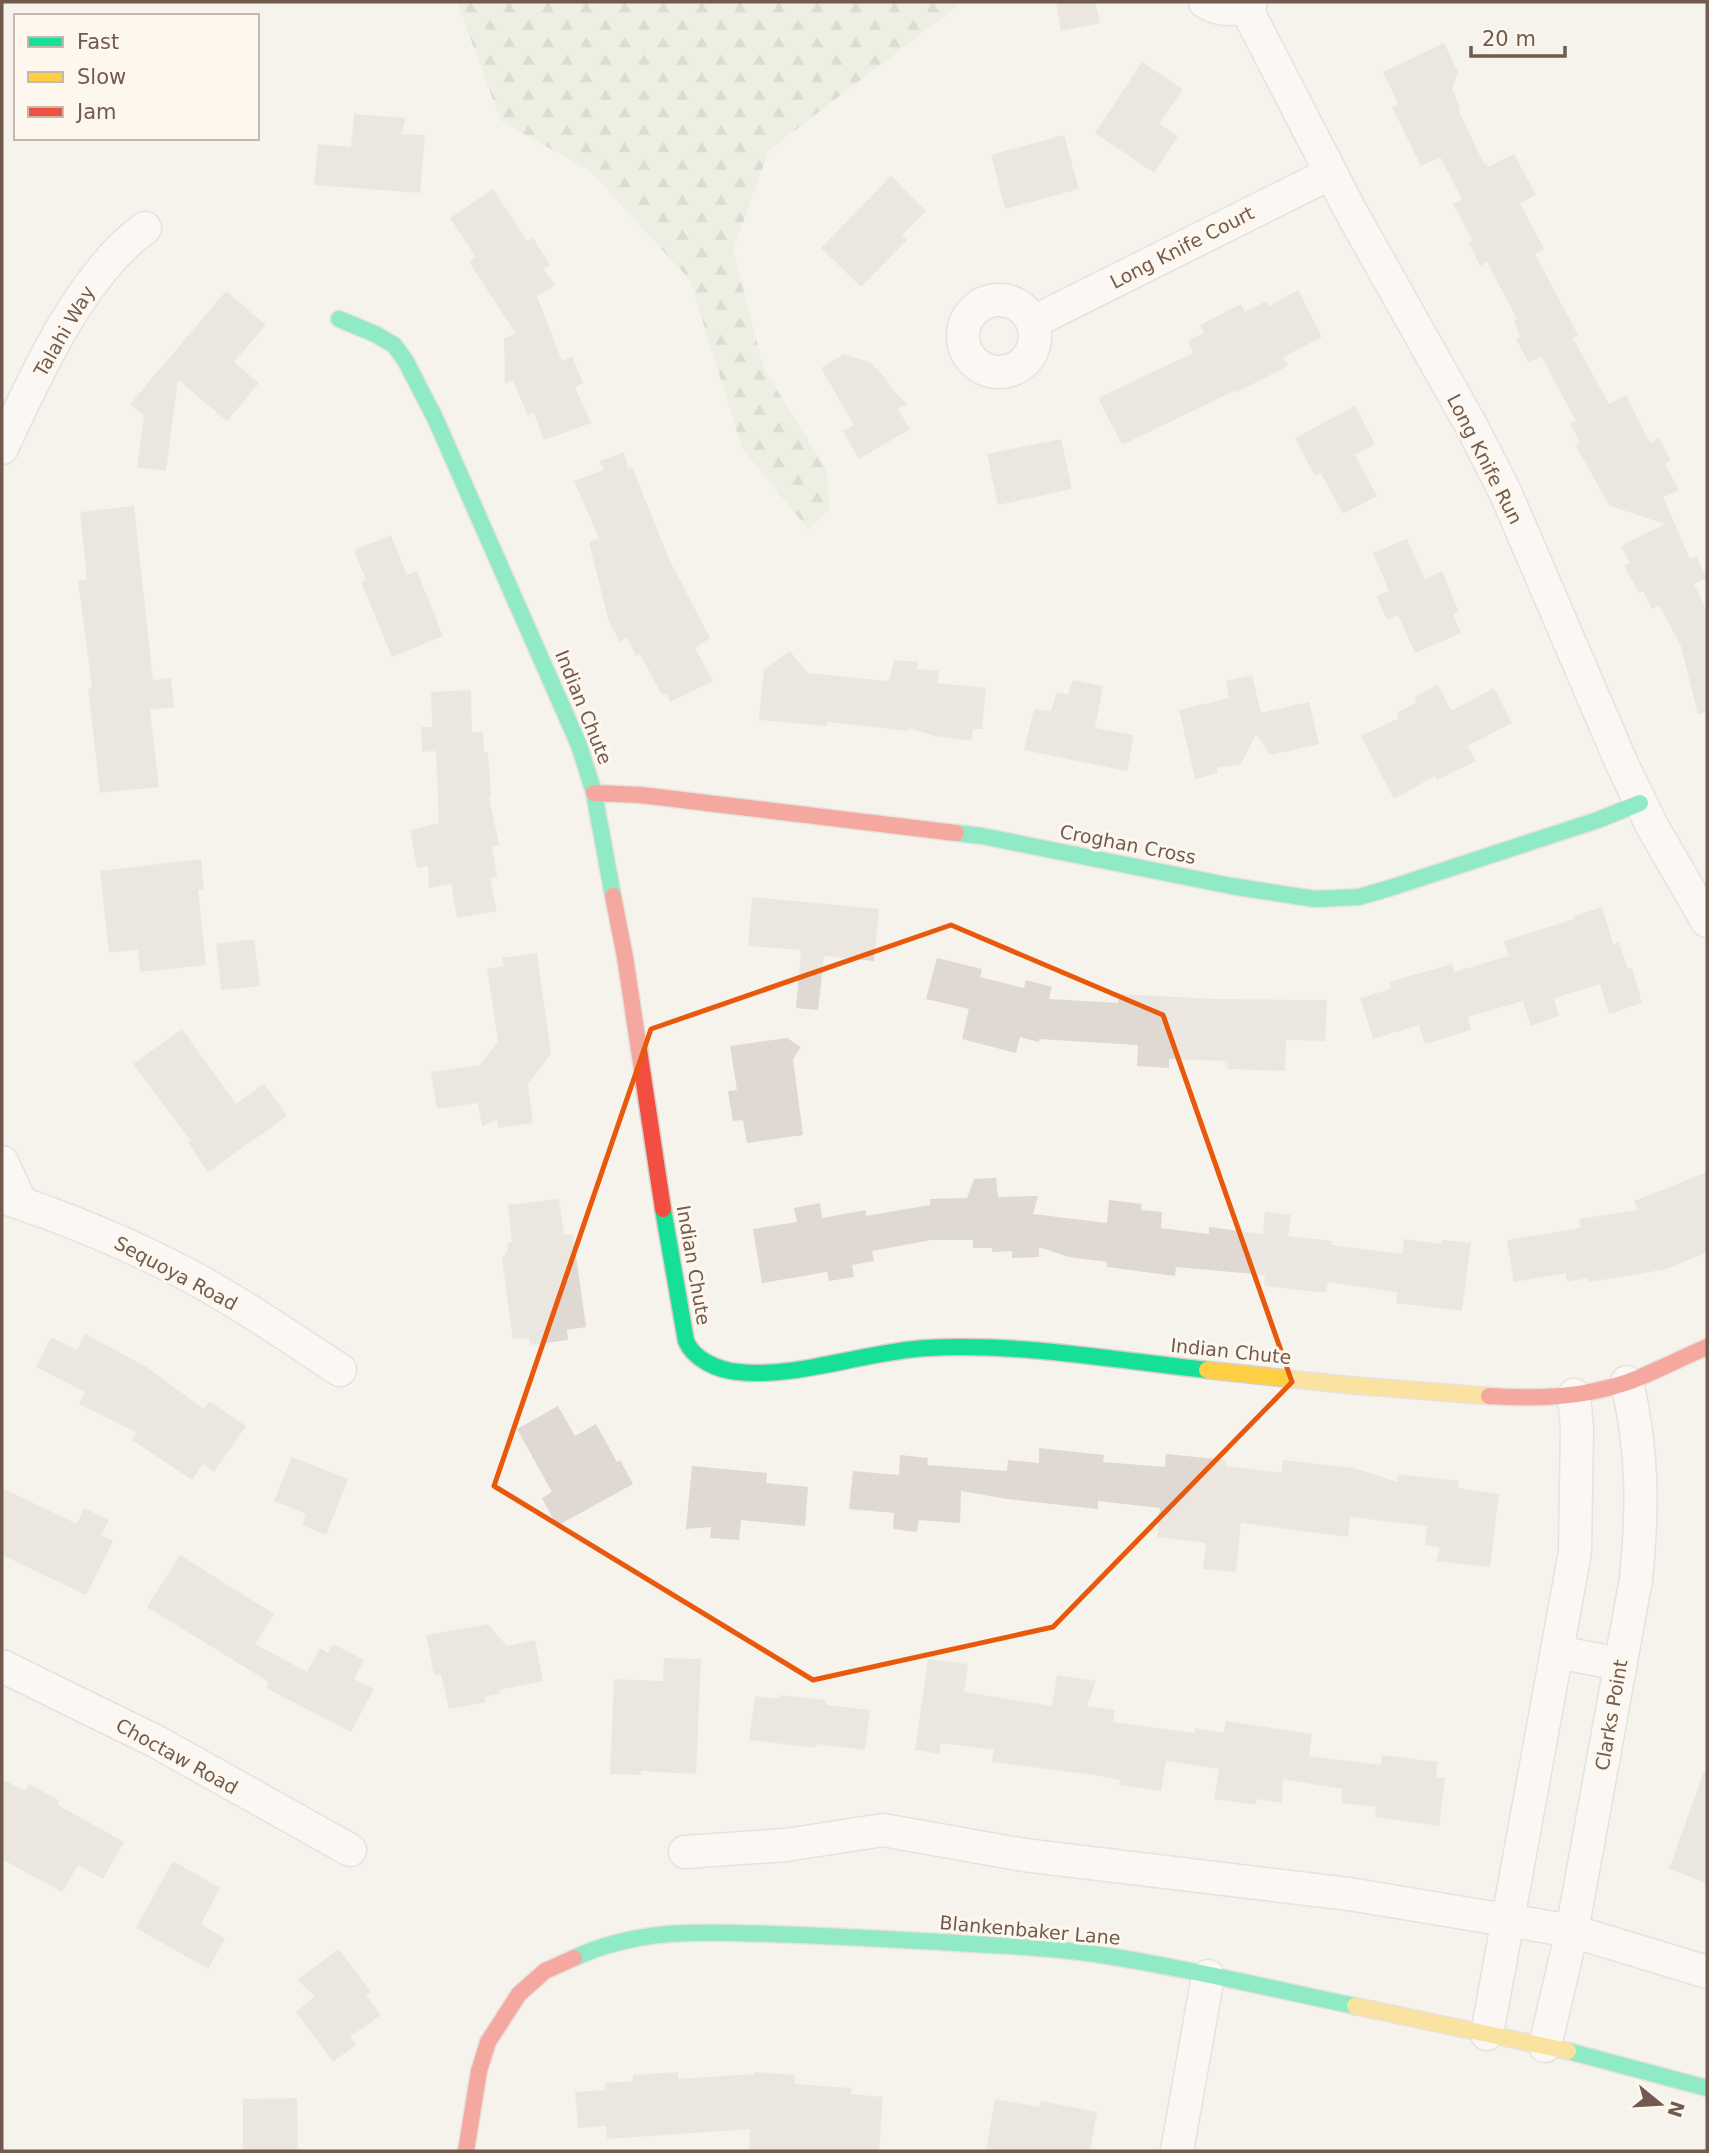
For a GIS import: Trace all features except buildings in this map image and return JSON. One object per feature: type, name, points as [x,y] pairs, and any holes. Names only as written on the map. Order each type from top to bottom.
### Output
[{"type":"street","name":"Long Knife Run","points":[[1205,2],[1219,8],[1232,9],[1248,4],[1331,173],[1472,427],[1506,494],[1640,803],[1707,921]]},
{"type":"street","name":"Long Knife Court","points":[[1034,321],[1331,173]]},
{"type":"street","name":"Talahi Way","points":[[2,448],[50,351],[86,290],[124,243],[145,228]]},
{"type":"street","name":"Indian Chute","points":[[339,319],[394,345],[405,360],[435,418],[579,745],[594,793],[625,957],[682,1328],[688,1347],[703,1359],[721,1369],[751,1372],[781,1370],[899,1350],[977,1347],[1348,1385],[1530,1399],[1574,1395],[1627,1382],[1707,1347]]},
{"type":"street","name":"Croghan Cross","points":[[594,793],[655,796],[982,836],[1231,886],[1315,899],[1359,897],[1390,888],[1598,820],[1640,803]]},
{"type":"street","points":[[2,1162],[11,1200]]},
{"type":"street","name":"Sequoya Road","points":[[11,1200],[102,1233],[191,1277],[340,1370]]},
{"type":"street","name":"Clarks Point","points":[[1545,2046],[1572,1931],[1636,1578],[1642,1521],[1640,1452],[1627,1382]]},
{"type":"street","points":[[1488,2034],[1575,1552],[1577,1428],[1574,1395]]},
{"type":"street","points":[[1557,1652],[1620,1664]]},
{"type":"street","name":"Choctaw Road","points":[[2,1666],[157,1742],[350,1850]]},
{"type":"street","points":[[685,1852],[786,1845],[883,1830],[1024,1855],[1349,1894],[1572,1931],[1707,1972]]},
{"type":"street","name":"Blankenbaker Lane","points":[[466,2151],[479,2071],[488,2042],[519,1994],[545,1971],[593,1949],[633,1937],[683,1932],[1039,1948],[1094,1954],[1545,2046],[1707,2088]]},
{"type":"street","points":[[1177,2151],[1208,1976]]},
{"type":"highlighted area","points":[[951,925],[1163,1015],[1292,1382],[1053,1627],[813,1680],[494,1486],[651,1029]]},
{"type":"green space","points":[[457,2],[958,2],[955,8],[769,150],[733,250],[764,369],[826,469],[830,509],[808,529],[742,448],[690,280],[590,171],[501,121]]},
{"type":"traffic: fast","points":[[339,319],[394,345],[405,360],[435,418],[579,745],[594,793],[613,896]]},
{"type":"traffic: fast","points":[[956,833],[1231,886],[1315,899],[1359,897],[1390,888],[1598,820],[1640,803]]},
{"type":"traffic: fast","points":[[663,1209],[686,1341],[701,1359],[723,1369],[738,1372],[783,1372],[904,1350],[962,1347],[1067,1353],[1207,1370]]},
{"type":"traffic: fast","points":[[574,1958],[629,1940],[657,1935],[712,1932],[1026,1947],[1128,1959],[1355,2006]]},
{"type":"traffic: fast","points":[[1568,2051],[1707,2088]]},
{"type":"traffic: slow","points":[[1207,1370],[1489,1396]]},
{"type":"traffic: slow","points":[[1355,2006],[1568,2051]]},
{"type":"traffic: jam","points":[[594,793],[641,795],[956,833]]},
{"type":"traffic: jam","points":[[613,896],[625,957],[663,1209]]},
{"type":"traffic: jam","points":[[1489,1396],[1542,1397],[1611,1387],[1707,1347]]},
{"type":"traffic: jam","points":[[466,2151],[479,2071],[488,2042],[519,1994],[545,1971],[574,1958]]}]
